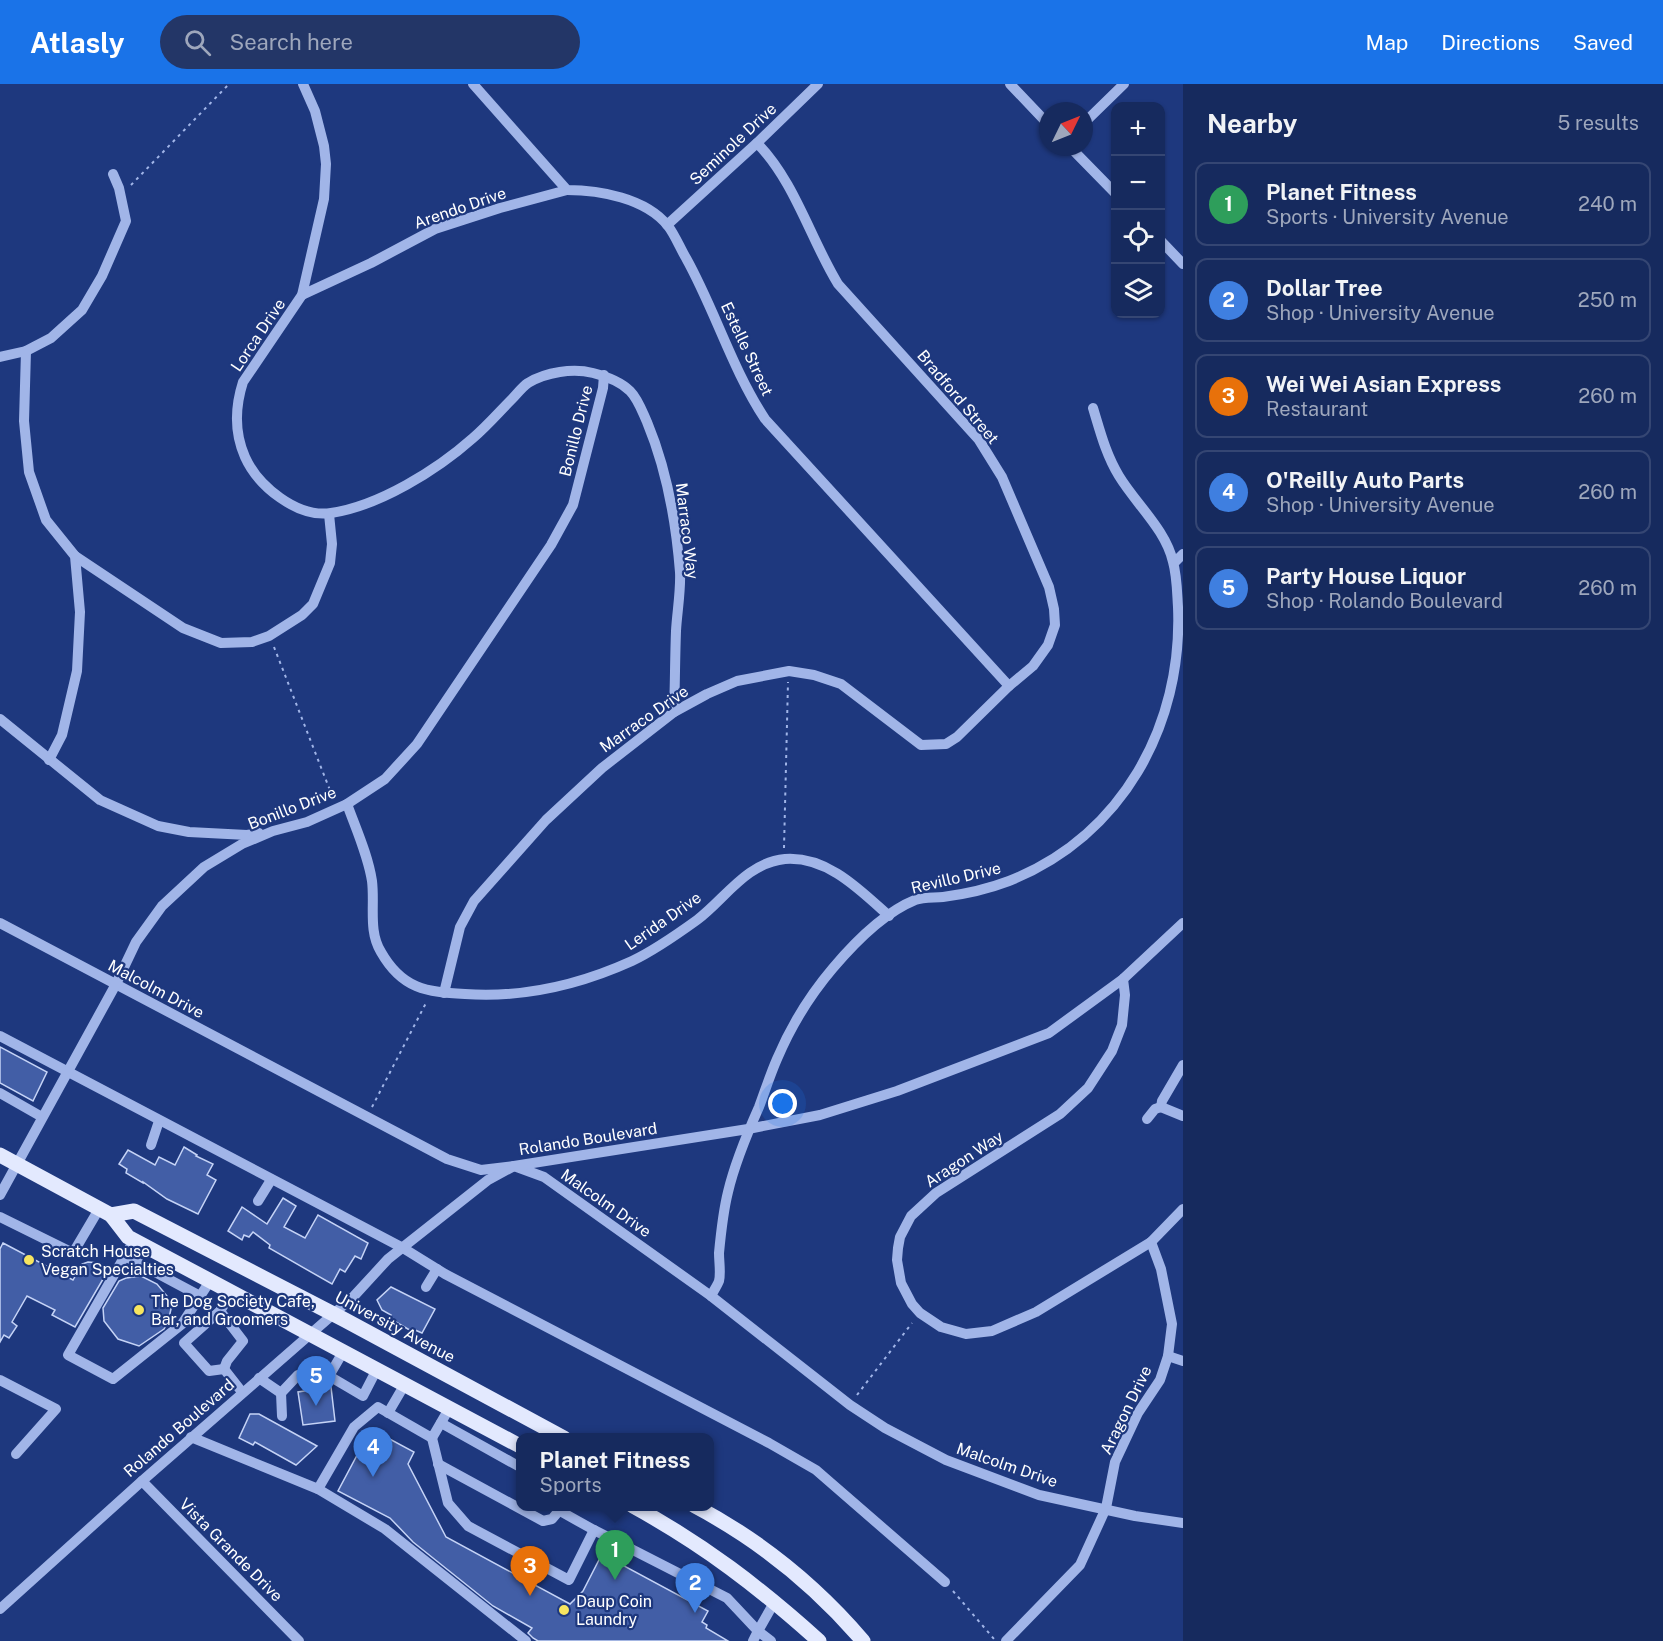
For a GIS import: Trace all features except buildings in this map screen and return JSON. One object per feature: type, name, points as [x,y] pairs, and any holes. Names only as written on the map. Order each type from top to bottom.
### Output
[{"type":"main road","points":[[0,1155],[105,1212],[128,1237],[516,1444]]},
{"type":"main road","name":"University Avenue","points":[[105,1212],[134,1211],[556,1433]]},
{"type":"main road","points":[[642,1511],[679,1532],[775,1601],[819,1641]]},
{"type":"main road","points":[[703,1511],[732,1528],[790,1570],[842,1616],[863,1641]]},
{"type":"street","name":"Lorca Drive","points":[[303,84],[320,128],[326,173],[324,199],[302,295],[243,382],[237,407],[238,432],[245,457],[268,489],[297,507],[329,514]]},
{"type":"street","points":[[473,84],[567,190]]},
{"type":"street","name":"Seminole Drive","points":[[668,225],[818,84]]},
{"type":"street","points":[[1010,84],[1039,115]]},
{"type":"street","points":[[1093,114],[1124,84]]},
{"type":"street","name":"Bradford Street","points":[[757,143],[768,155],[794,195],[822,258],[838,284],[979,440],[1002,477],[1049,587],[1054,609],[1054,625],[1048,645],[1033,666],[1008,687]]},
{"type":"street","points":[[1080,156],[1111,189]]},
{"type":"street","points":[[0,357],[26,351],[51,338],[82,310],[102,276],[126,221],[121,196],[113,174]]},
{"type":"street","name":"Arendo Drive","points":[[302,295],[435,229],[567,190]]},
{"type":"street","name":"Estelle Street","points":[[567,190],[599,191],[615,195],[643,207],[668,225],[702,288],[749,395],[765,419],[1008,687]]},
{"type":"street","points":[[1165,244],[1181,258]]},
{"type":"street","points":[[26,351],[24,421],[29,472],[46,520],[75,556],[183,628],[221,643],[252,642],[269,636],[302,615],[313,604],[330,563],[332,544],[329,514],[369,504],[433,469],[473,438],[527,384],[550,374],[583,370],[604,375]]},
{"type":"street","name":"Marraco Way","points":[[604,375],[628,389],[637,399],[660,453],[672,508],[680,574],[674,712]]},
{"type":"street","name":"Bonillo Drive","points":[[0,1195],[116,984],[136,942],[162,906],[204,867],[242,844],[273,831],[307,822],[342,806],[384,779],[417,744],[551,545],[573,505],[603,388],[604,375]]},
{"type":"street","name":"Revillo Drive","points":[[711,1296],[719,1281],[720,1238],[728,1191],[748,1129],[788,1035],[833,968],[889,916],[917,899],[952,896],[987,888],[1030,871],[1071,847],[1121,798],[1152,749],[1171,695],[1178,650],[1179,627],[1174,562],[1161,536],[1118,476],[1108,455],[1093,408]]},
{"type":"street","points":[[1174,562],[1183,554]]},
{"type":"street","points":[[49,760],[62,735],[77,671],[80,612],[75,556]]},
{"type":"street","name":"Marraco Drive","points":[[444,993],[460,927],[474,901],[546,820],[602,768],[674,712],[707,694],[737,681],[789,671],[814,675],[841,684],[921,745],[935,746],[946,744],[957,737],[1008,687]]},
{"type":"street","points":[[0,719],[100,800],[158,826],[189,831],[247,835],[273,831]]},
{"type":"street","name":"Lerida Drive","points":[[342,806],[366,858],[372,881],[373,930],[380,952],[399,976],[416,988],[444,993],[488,996],[573,984],[633,961],[698,919],[742,878],[770,862],[806,860],[829,869],[854,885],[889,916]]},
{"type":"street","name":"Malcolm Drive","points":[[0,922],[447,1159],[482,1170],[514,1166],[544,1177],[711,1296],[850,1405],[885,1428],[946,1460],[1039,1495],[1135,1516],[1183,1523]]},
{"type":"street","name":"Rolando Boulevard","points":[[0,1609],[191,1437],[354,1296],[388,1259],[488,1180],[514,1166],[748,1129],[820,1115],[897,1091],[1049,1033],[1123,979],[1183,923]]},
{"type":"street","name":"Aragon Way","points":[[1123,979],[1125,995],[1122,1025],[1112,1051],[1088,1088],[1060,1114],[936,1193],[911,1216],[900,1237],[898,1272],[906,1294],[920,1313],[954,1332],[973,1334],[992,1331],[1036,1312],[1151,1242]]},
{"type":"street","points":[[0,1036],[403,1248],[437,1269],[750,1432],[816,1470],[945,1582]]},
{"type":"street","points":[[1161,1107],[1162,1101],[1183,1065]]},
{"type":"street","points":[[0,1093],[42,1116]]},
{"type":"street","points":[[1147,1119],[1155,1109],[1161,1107],[1183,1116]]},
{"type":"street","points":[[150,1145],[159,1121]]},
{"type":"street","points":[[258,1201],[271,1180]]},
{"type":"street","points":[[1151,1242],[1183,1209]]},
{"type":"street","points":[[0,1217],[73,1252],[105,1212]]},
{"type":"street","points":[[134,1240],[68,1355],[112,1379],[182,1324],[210,1281]]},
{"type":"street","name":"Aragon Drive","points":[[1006,1641],[1080,1565],[1106,1508],[1115,1462],[1138,1413],[1160,1380],[1168,1356],[1172,1324],[1161,1269],[1151,1242]]},
{"type":"street","points":[[125,1256],[200,1296]]},
{"type":"street","points":[[426,1287],[437,1269]]},
{"type":"street","points":[[224,1369],[209,1371],[184,1343],[220,1311],[232,1292]]},
{"type":"street","points":[[220,1311],[243,1341],[227,1361],[224,1369]]},
{"type":"street","points":[[329,1376],[343,1352]]},
{"type":"street","points":[[1168,1356],[1183,1361]]},
{"type":"street","points":[[224,1369],[242,1392]]},
{"type":"street","points":[[282,1416],[281,1393],[298,1375],[324,1373],[363,1396],[377,1369]]},
{"type":"street","points":[[259,1378],[281,1393]]},
{"type":"street","points":[[0,1380],[56,1409],[16,1454]]},
{"type":"street","points":[[388,1413],[405,1384]]},
{"type":"street","points":[[318,1489],[354,1427],[378,1407],[432,1438]]},
{"type":"street","points":[[450,1407],[432,1438],[448,1503],[468,1526],[569,1580],[594,1530]]},
{"type":"street","points":[[441,1422],[516,1465]]},
{"type":"street","points":[[191,1437],[318,1489],[385,1529],[526,1641]]},
{"type":"street","points":[[438,1464],[516,1506]]},
{"type":"street","name":"Vista Grande Drive","points":[[142,1481],[298,1641]]},
{"type":"street","points":[[525,1511],[543,1521],[549,1520],[559,1511]]},
{"type":"street","points":[[564,1511],[594,1530],[728,1598],[756,1636],[771,1641]]},
{"type":"street","points":[[756,1636],[775,1601]]},
{"type":"path","points":[[121,196],[229,84]]},
{"type":"path","points":[[269,636],[342,806]]},
{"type":"path","points":[[784,860],[789,671]]},
{"type":"path","points":[[367,1117],[432,991]]},
{"type":"path","points":[[850,1405],[920,1313]]},
{"type":"path","points":[[945,1582],[995,1641]]},
{"type":"place","name":"Scratch House Vegan Specialties","points":[[29,1260]]},
{"type":"place","name":"The Dog Society Cafe, Bar, and Groomers","points":[[139,1310]]},
{"type":"place","name":"Party House Liquor","points":[[316,1406]]},
{"type":"place","name":"O'Reilly Auto Parts","points":[[373,1477]]},
{"type":"place","name":"Planet Fitness","points":[[615,1580]]},
{"type":"place","name":"Wei Wei Asian Express","points":[[530,1596]]},
{"type":"place","name":"Daup Coin Laundry","points":[[564,1610]]},
{"type":"place","name":"Dollar Tree","points":[[695,1613]]}]
